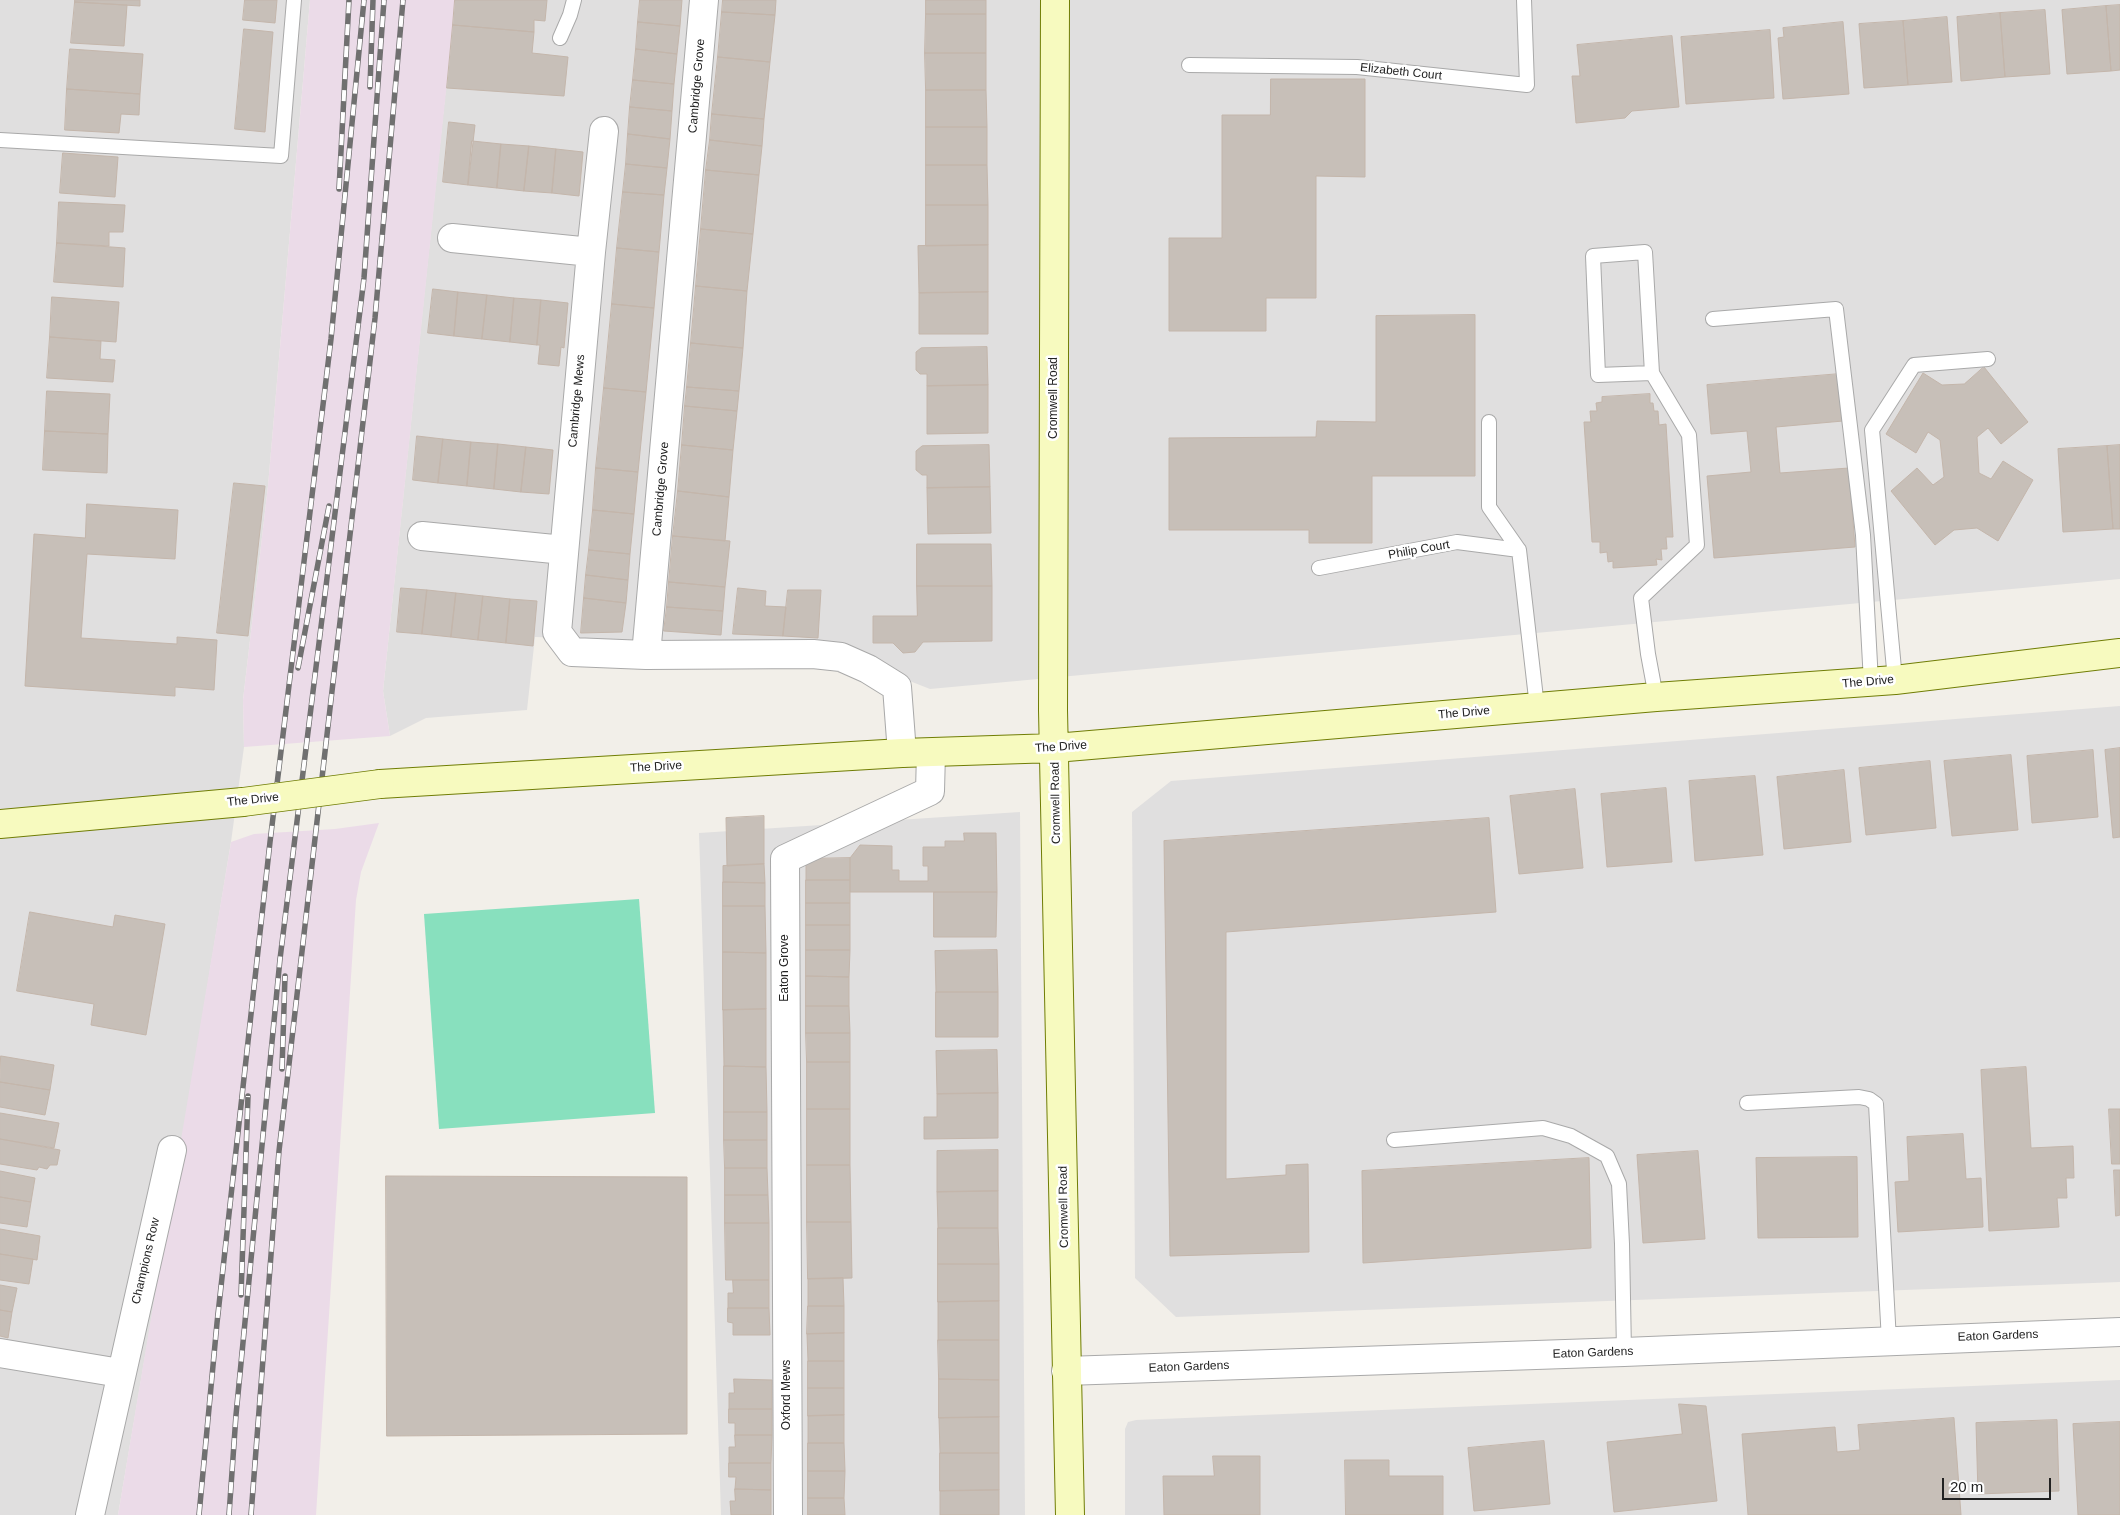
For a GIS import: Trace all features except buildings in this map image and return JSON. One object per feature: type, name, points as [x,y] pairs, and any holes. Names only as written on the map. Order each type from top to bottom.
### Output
[{"type":"main road","name":"Cromwell Road","points":[[1055,0],[1053,710],[1070,1515]]},
{"type":"main road","name":"The Drive","points":[[0,824],[243,802],[380,784],[902,753],[1055,748],[1656,697],[1883,681],[2120,653]]},
{"type":"street","name":"Cambridge Grove","points":[[646,654],[704,0]]},
{"type":"street","name":"Cambridge Mews","points":[[604,131],[591,252],[557,632],[572,652],[646,654]]},
{"type":"street","points":[[452,238],[591,252]]},
{"type":"street","points":[[422,536],[564,550]]},
{"type":"street","points":[[646,654],[813,654],[841,657],[868,669],[897,687],[902,753]]},
{"type":"street","name":"Eaton Grove","points":[[786,1275],[784,859],[930,791],[930,753]]},
{"type":"street","name":"Champions Row","points":[[90,1515],[120,1373],[172,1150]]},
{"type":"street","name":"Oxford Mews","points":[[786,1275],[788,1515]]},
{"type":"street","name":"Eaton Gardens","points":[[1066,1371],[1624,1352],[2120,1332]]},
{"type":"street","points":[[0,1354],[120,1373]]},
{"type":"lane","points":[[0,140],[281,156],[294,0]]},
{"type":"lane","points":[[560,38],[574,0]]},
{"type":"lane","name":"Elizabeth Court","points":[[1190,65],[1357,67],[1527,85],[1524,0]]},
{"type":"lane","points":[[1652,372],[1598,375],[1593,256],[1645,252],[1652,372],[1689,435],[1697,545],[1641,598],[1656,697]]},
{"type":"lane","points":[[1713,319],[1836,309],[1863,535],[1883,681]]},
{"type":"lane","points":[[1883,681],[1872,430],[1914,365],[1988,359]]},
{"type":"lane","points":[[1488,422],[1489,506],[1519,550],[1537,707]]},
{"type":"lane","name":"Philip Court","points":[[1319,568],[1457,542],[1519,550]]},
{"type":"lane","points":[[1747,1103],[1859,1097],[1876,1104],[1889,1341]]},
{"type":"lane","points":[[1394,1140],[1543,1128],[1571,1136],[1607,1156],[1619,1184],[1624,1352]]},
{"type":"shaded area","points":[[0,0],[310,0],[268,486],[243,700],[244,747],[231,842],[192,1080],[118,1515],[0,1515]]},
{"type":"shaded area","points":[[310,0],[455,0],[383,691],[390,736],[244,747],[243,700],[268,486]]},
{"type":"shaded area","points":[[455,0],[2120,0],[2120,579],[930,689],[821,646],[535,637],[527,710],[426,718],[390,736],[383,691]]},
{"type":"shaded area","points":[[2120,706],[2120,1282],[1176,1317],[1135,1278],[1132,812],[1171,781]]},
{"type":"shaded area","points":[[1020,812],[1025,1515],[721,1515],[699,833]]},
{"type":"shaded area","points":[[379,823],[361,872],[356,900],[316,1515],[118,1515],[231,842],[254,834],[335,829]]},
{"type":"shaded area","points":[[2120,1380],[2120,1515],[1125,1515],[1125,1429],[1128,1422],[1136,1420]]},
{"type":"green space","points":[[639,899],[655,1113],[439,1129],[424,914]]},
{"type":"railway","points":[[339,189],[349,0]]},
{"type":"railway","points":[[199,1515],[217,1323],[270,842],[331,339],[364,0]]},
{"type":"railway","points":[[370,87],[373,0]]},
{"type":"railway","points":[[229,1515],[236,1415],[280,959],[364,278],[384,0]]},
{"type":"railway","points":[[251,1515],[279,1151],[375,318],[403,0]]},
{"type":"railway","points":[[298,668],[329,506]]},
{"type":"railway","points":[[282,1069],[285,976]]},
{"type":"railway","points":[[241,1295],[248,1096]]}]
